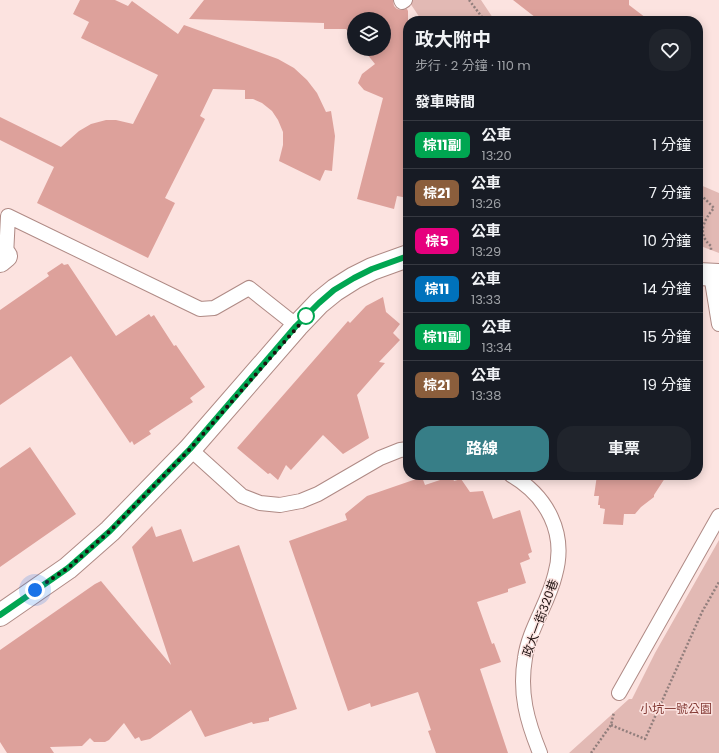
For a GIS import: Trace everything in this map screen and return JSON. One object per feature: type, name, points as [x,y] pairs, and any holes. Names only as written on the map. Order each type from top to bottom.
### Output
[{"type":"street","points":[[0,615],[68,568],[110,531],[190,449],[296,326],[319,303],[334,290],[354,278],[372,269],[403,258]]},
{"type":"lane","points":[[401,0],[402,2],[405,0]]},
{"type":"lane","points":[[3,258],[8,216],[200,309],[214,308],[249,288],[296,326]]},
{"type":"lane","points":[[709,274],[719,324]]},
{"type":"lane","points":[[190,449],[242,496],[260,503],[280,505],[301,501],[318,494],[380,458],[403,450]]},
{"type":"lane","name":"政大一街320巷","points":[[520,480],[524,482],[544,504],[555,524],[559,547],[555,575],[533,631],[525,657],[522,682],[524,706],[540,753]]},
{"type":"lane","points":[[619,693],[719,516]]},
{"type":"path","points":[[469,0],[481,16]]},
{"type":"path","points":[[703,197],[714,208],[707,216],[703,230]]},
{"type":"path","points":[[703,236],[711,246],[709,274]]},
{"type":"path","points":[[591,753],[611,725],[646,739],[702,612],[719,582]]},
{"type":"green space","points":[[408,0],[481,0],[492,16],[419,16]]},
{"type":"green space","points":[[703,186],[719,193],[719,253],[703,247]]},
{"type":"green space","name":"小坑一號公園","points":[[719,540],[719,753],[569,753],[629,699],[632,699],[655,653]]},
{"type":"building","points":[[80,0],[115,0],[128,6],[132,1],[178,34],[184,25],[278,59],[294,68],[307,80],[317,93],[326,112],[331,111],[335,136],[332,171],[325,170],[320,181],[279,161],[283,145],[283,132],[272,111],[262,103],[253,99],[245,99],[245,90],[213,89],[200,116],[205,119],[165,198],[175,203],[148,258],[37,203],[54,167],[0,140],[0,117],[61,147],[79,131],[91,124],[106,120],[116,120],[133,124],[158,75],[81,38],[89,22],[73,14]]},
{"type":"building","points":[[204,0],[393,0],[394,6],[397,9],[407,9],[408,16],[403,16],[403,197],[397,196],[394,209],[357,199],[383,98],[364,90],[358,83],[362,74],[375,64],[369,56],[391,56],[391,12],[347,12],[347,30],[324,29],[324,23],[189,19]]},
{"type":"building","points":[[513,0],[629,0],[629,5],[643,16],[534,16]]},
{"type":"building","points":[[62,263],[64,265],[68,264],[116,336],[149,314],[151,317],[154,315],[174,346],[176,345],[205,387],[190,398],[193,402],[149,431],[151,434],[134,445],[132,441],[130,443],[71,356],[0,405],[0,310],[49,276],[47,273]]},
{"type":"building","points":[[383,297],[386,312],[400,324],[393,333],[400,340],[379,362],[385,363],[357,395],[369,438],[343,454],[323,435],[291,470],[286,465],[278,480],[270,473],[268,474],[237,448],[348,321],[350,323],[366,306]]},
{"type":"building","points":[[30,447],[76,514],[0,567],[0,468]]},
{"type":"building","points":[[413,480],[423,480],[425,485],[440,480],[462,480],[470,492],[483,491],[493,519],[520,510],[532,552],[528,554],[530,559],[520,563],[526,583],[508,589],[508,592],[477,602],[492,644],[494,643],[501,662],[480,669],[508,753],[436,753],[428,731],[431,730],[418,692],[371,707],[370,703],[348,711],[289,541],[347,520],[345,514],[367,496]]},
{"type":"building","points":[[596,480],[664,480],[654,497],[641,507],[635,514],[624,514],[623,525],[603,524],[605,509],[600,508],[600,505],[598,505],[599,496],[594,496]]},
{"type":"building","points":[[152,526],[156,537],[181,529],[193,562],[239,545],[297,709],[269,718],[269,721],[253,724],[252,722],[205,737],[191,710],[150,739],[141,741],[139,737],[135,739],[124,723],[109,740],[105,742],[94,742],[90,738],[82,746],[50,747],[54,753],[7,753],[0,742],[0,650],[95,584],[101,581],[171,665],[132,547]]},
{"type":"bus line","name":"棕11副","points":[[0,615],[68,568],[110,531],[190,449],[296,326],[319,303],[334,290],[354,278],[388,262],[403,258]]},
{"type":"route","points":[[35,590],[68,568],[110,531],[190,449],[296,326],[308,315],[306,316]]}]
